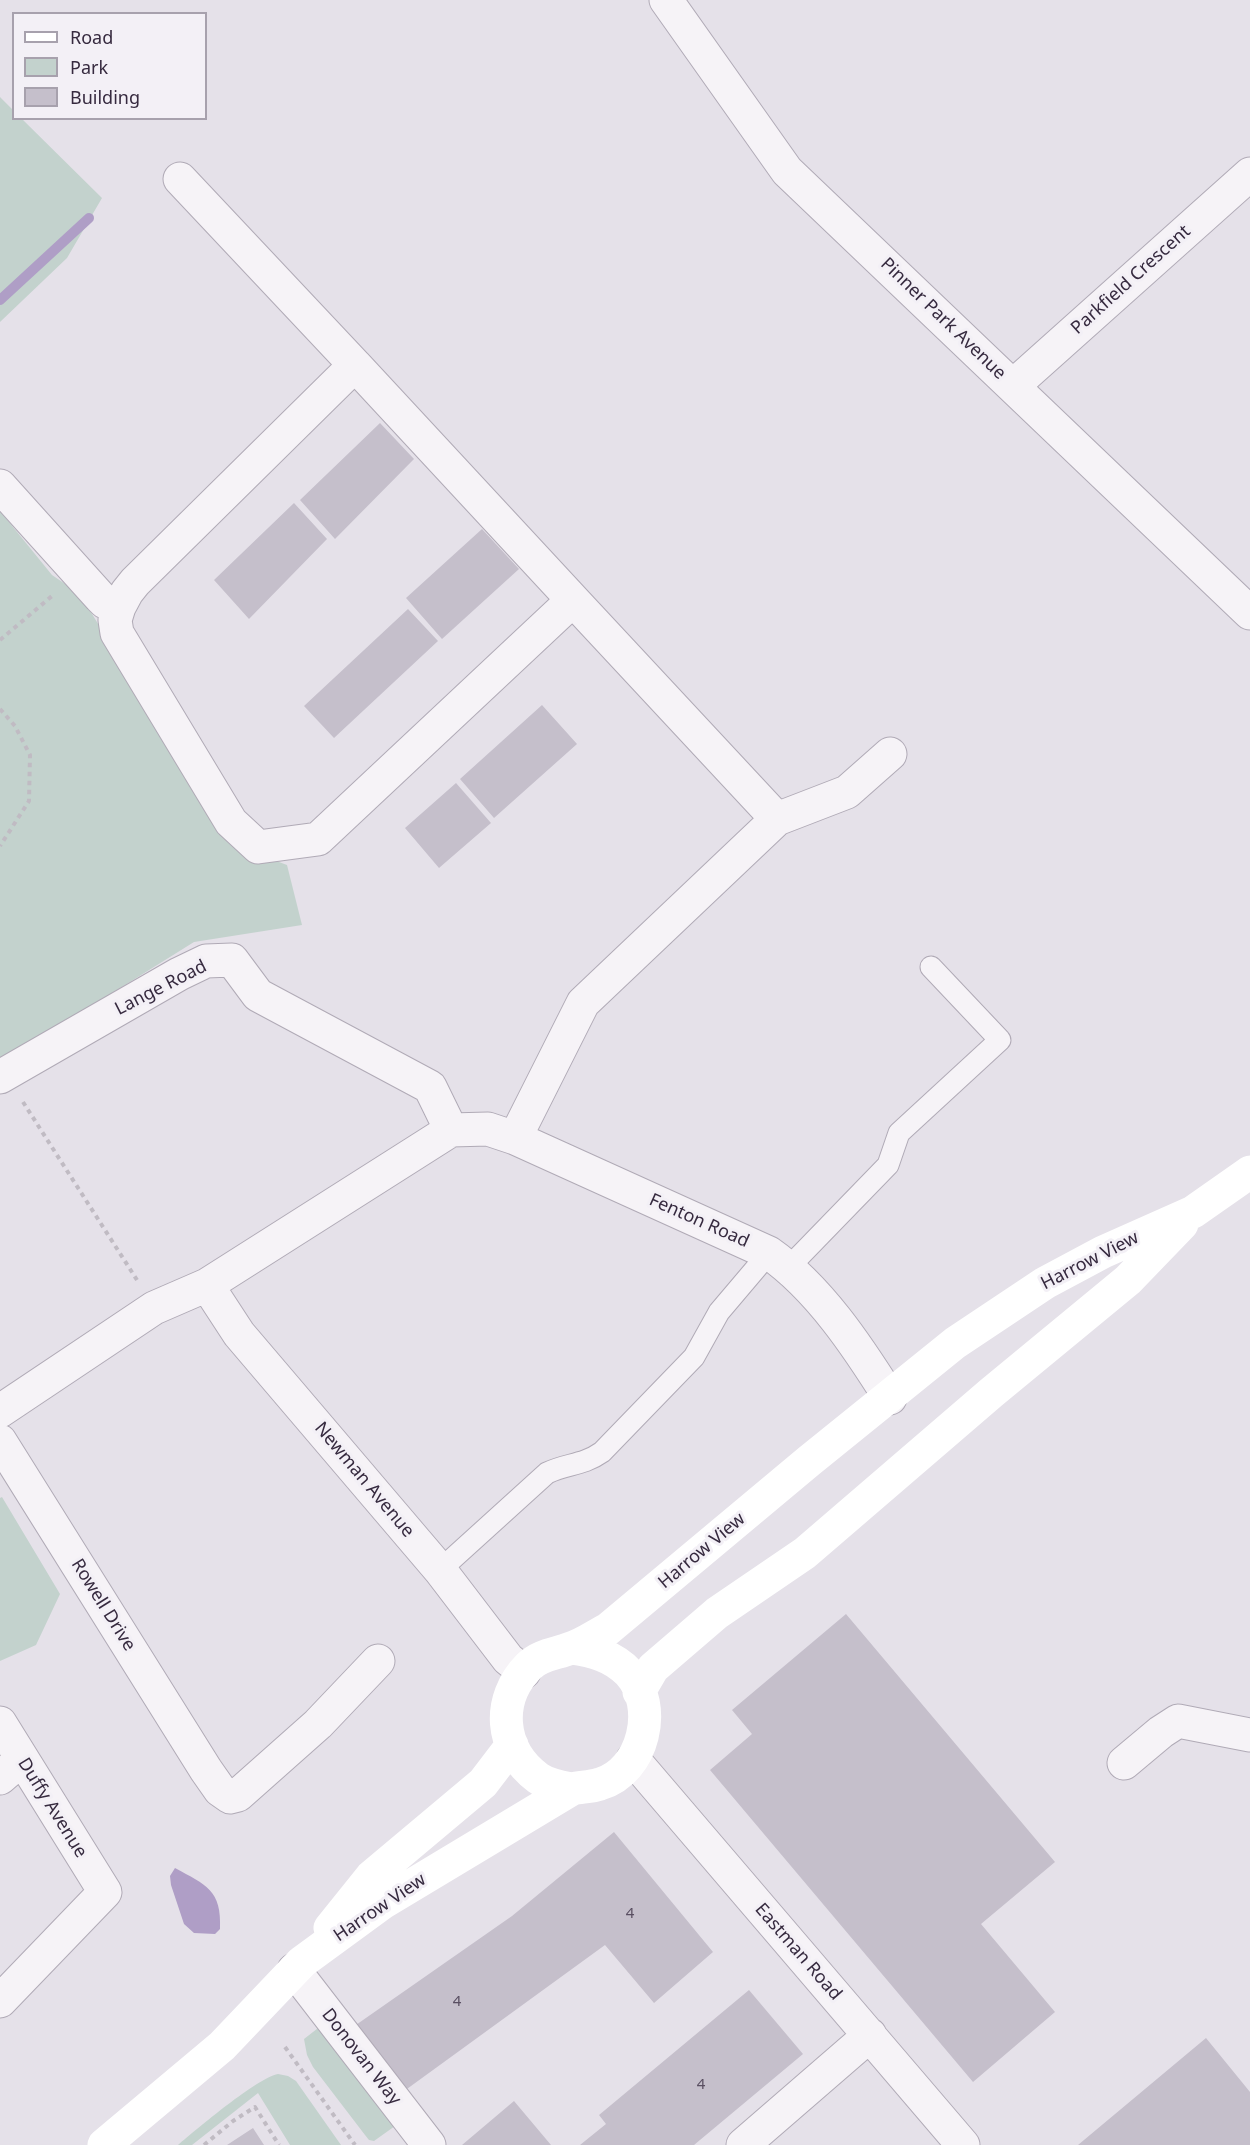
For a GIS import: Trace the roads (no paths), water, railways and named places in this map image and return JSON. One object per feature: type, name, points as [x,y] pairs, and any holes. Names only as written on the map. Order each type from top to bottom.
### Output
[{"type":"street","name":"Pinner Park Avenue","points":[[666,0],[787,171],[1250,613]]},
{"type":"street","name":"Parkfield Crescent","points":[[1012,386],[1250,174]]},
{"type":"street","points":[[180,179],[777,819]]},
{"type":"street","points":[[355,365],[135,582],[119,607],[115,620],[117,633],[231,822],[258,847],[318,839],[573,600]]},
{"type":"street","points":[[0,486],[100,597],[105,602],[119,607]]},
{"type":"street","points":[[515,1138],[583,1003],[777,819],[847,792],[890,754]]},
{"type":"street","name":"Lange Road","points":[[10,1088],[179,974],[206,961],[232,960],[258,995],[430,1087],[451,1130]]},
{"type":"street","name":"Fenton Road","points":[[451,1130],[488,1129],[515,1138],[779,1260],[852,1338],[890,1398]]},
{"type":"street","points":[[0,1411],[154,1308],[207,1285],[451,1130]]},
{"type":"street","name":"Harrow View","points":[[104,2145],[222,2046],[267,2001],[371,1877],[483,1784],[512,1745],[506,1732],[507,1703],[517,1680],[531,1664],[553,1652],[571,1648],[608,1629],[809,1461],[890,1398],[955,1343],[1045,1284],[1103,1252],[1193,1212],[1250,1172]]},
{"type":"street","name":"Harrow View","points":[[298,1966],[384,1902],[573,1789],[601,1784],[618,1773],[633,1759],[640,1747],[644,1731],[644,1704],[639,1692],[653,1668],[717,1613],[805,1553],[991,1393],[1128,1280],[1193,1212]]},
{"type":"street","name":"Newman Avenue","points":[[207,1285],[239,1334],[440,1570],[508,1659],[524,1672]]},
{"type":"street","name":"Rowell Drive","points":[[0,1441],[206,1770],[220,1790],[230,1797],[238,1795],[318,1724],[378,1661]]},
{"type":"street","points":[[571,1648],[594,1651],[615,1661],[630,1674],[639,1692]]},
{"type":"street","points":[[1124,1762],[1178,1721],[1250,1735]]},
{"type":"street","name":"Duffy Avenue","points":[[0,1724],[11,1768],[105,1892],[0,2001]]},
{"type":"street","points":[[512,1745],[525,1765],[538,1778],[552,1785],[573,1789]]},
{"type":"street","name":"Eastman Road","points":[[633,1759],[683,1821],[963,2145]]},
{"type":"street","name":"Donovan Way","points":[[298,1966],[429,2145]]},
{"type":"street","points":[[743,2145],[870,2035]]},
{"type":"lane","points":[[440,1570],[548,1473],[590,1461],[602,1452],[694,1357],[719,1312],[888,1165],[899,1133],[1000,1040],[931,967]]},
{"type":"waterway","points":[[0,300],[89,218]]}]
